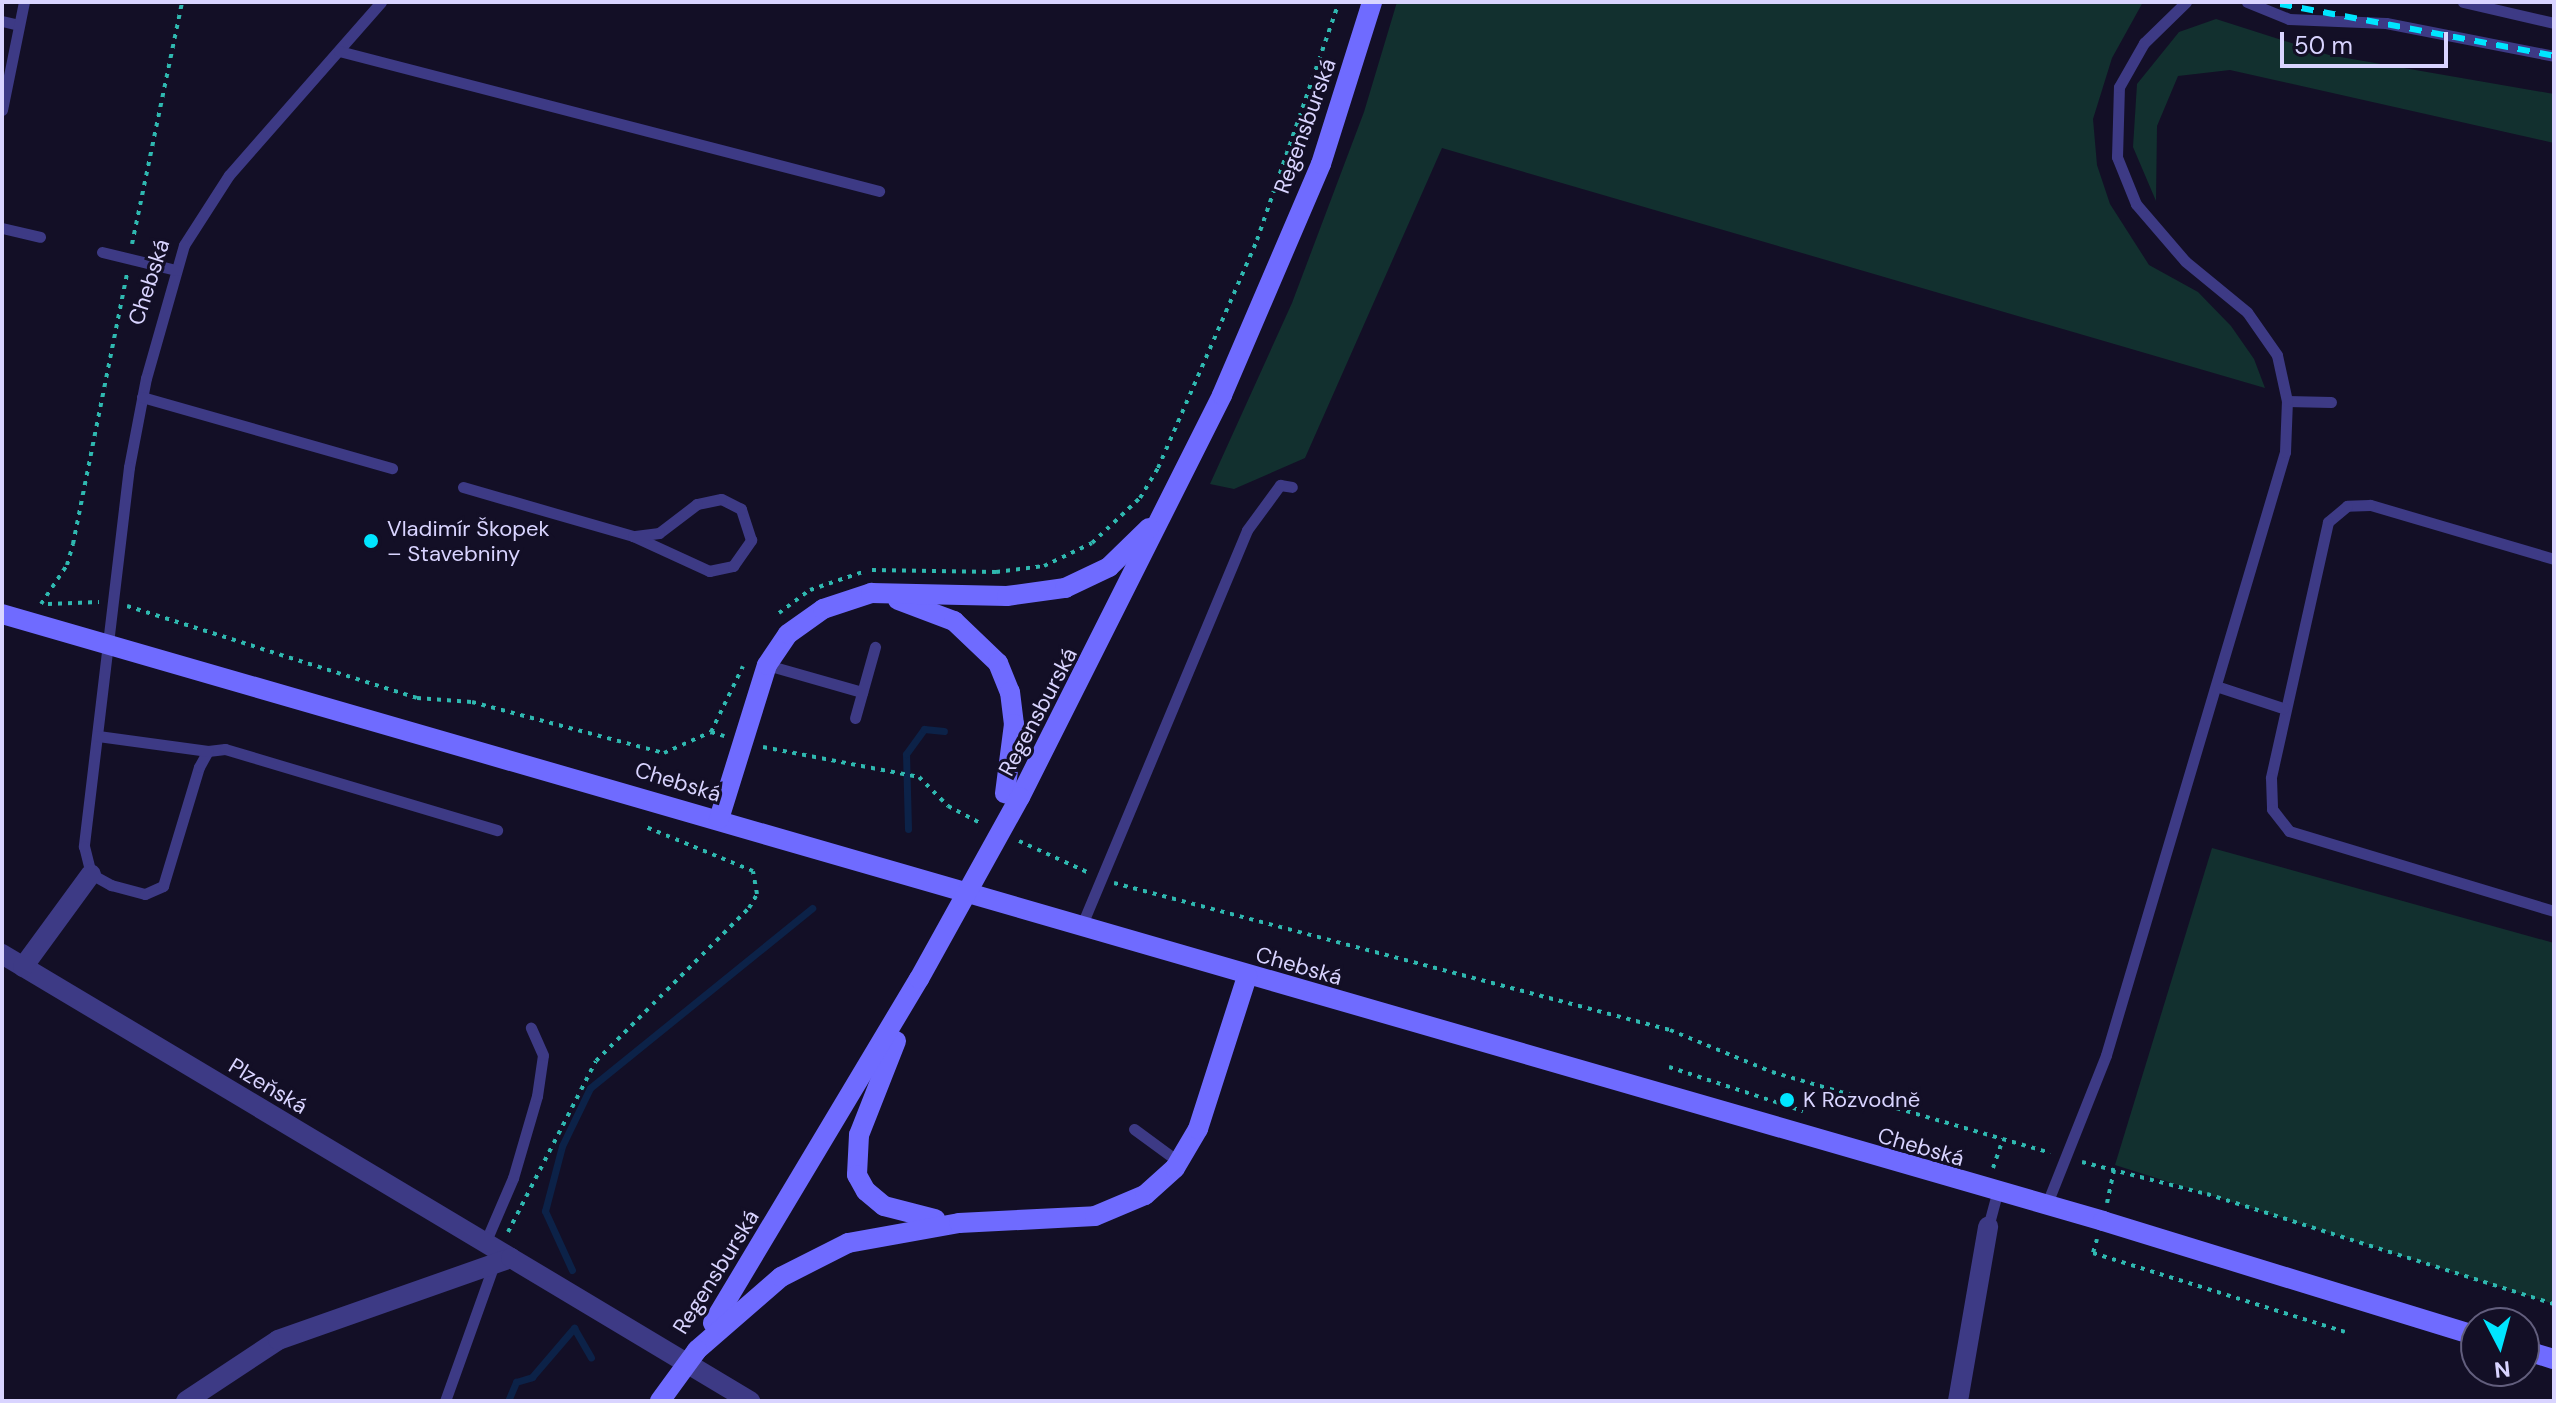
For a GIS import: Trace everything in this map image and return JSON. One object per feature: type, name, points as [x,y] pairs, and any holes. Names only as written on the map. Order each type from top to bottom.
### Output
[{"type":"main road","name":"Regensburská","points":[[660,1401],[726,1314],[902,1016],[919,979],[991,850],[1012,795],[1185,470],[1321,164],[1372,2]]},
{"type":"main road","points":[[719,819],[767,665],[788,634],[846,598],[899,591],[1007,596],[1065,588],[1109,567],[1138,543],[1185,470]]},
{"type":"main road","points":[[846,598],[917,604],[954,621],[984,644],[1010,692],[1014,724],[1012,795]]},
{"type":"main road","name":"Chebská","points":[[2,614],[109,641],[1247,976],[2046,1206],[2460,1331]]},
{"type":"main road","points":[[726,1314],[830,1249],[883,1233],[959,1223],[1095,1216],[1145,1195],[1179,1162],[1204,1115],[1247,976]]},
{"type":"main road","points":[[902,1016],[859,1135],[857,1175],[866,1191],[884,1206],[959,1223]]},
{"type":"street","points":[[23,967],[91,874]]},
{"type":"street","name":"Plzeňská","points":[[2,954],[495,1253],[750,1401]]},
{"type":"street","points":[[1958,1401],[1988,1227]]},
{"type":"street","points":[[186,1401],[278,1340],[495,1253]]},
{"type":"lane","points":[[2,110],[24,2]]},
{"type":"lane","name":"Chebská","points":[[109,641],[142,397],[184,245],[229,175],[381,2]]},
{"type":"lane","points":[[2046,1206],[2106,1055],[2285,452],[2287,401],[2270,344],[2247,312],[2185,261],[2136,204],[2117,157],[2119,87],[2144,43],[2186,2]]},
{"type":"lane","points":[[2247,2],[2289,19],[2386,23],[2554,56]]},
{"type":"lane","points":[[2463,2],[2554,23]]},
{"type":"lane","points":[[2,21],[19,25]]},
{"type":"lane","points":[[339,51],[879,191]]},
{"type":"lane","points":[[2,228],[40,237]]},
{"type":"lane","points":[[102,252],[176,270]]},
{"type":"lane","points":[[142,397],[392,468]]},
{"type":"lane","points":[[2287,401],[2331,402]]},
{"type":"lane","points":[[1081,927],[1098,877],[1247,530],[1280,485],[1292,487]]},
{"type":"lane","points":[[463,487],[633,536],[709,571],[733,566],[751,540],[741,509],[721,499],[697,504],[659,533],[633,536]]},
{"type":"lane","points":[[2554,559],[2370,505],[2347,506],[2328,522],[2283,708],[2272,809],[2289,831],[2554,911]]},
{"type":"lane","points":[[109,641],[84,846],[91,874],[145,894],[163,886],[208,751]]},
{"type":"lane","points":[[855,718],[875,647]]},
{"type":"lane","points":[[767,665],[862,692]]},
{"type":"lane","points":[[2216,686],[2283,708]]},
{"type":"lane","points":[[98,736],[208,751],[225,749],[497,830]]},
{"type":"lane","points":[[445,1401],[495,1253],[537,1096],[543,1055],[531,1028]]},
{"type":"lane","points":[[1134,1129],[1179,1162]]},
{"type":"lane","points":[[1988,1227],[1997,1193]]},
{"type":"path","points":[[41,604],[67,565],[73,544],[182,2]]},
{"type":"path","points":[[774,616],[835,578],[913,567],[1021,570],[1071,555],[1116,526],[1158,468],[1227,311],[1288,162],[1339,2]]},
{"type":"path","points":[[28,600],[41,604],[114,602],[417,698],[472,702],[664,753],[711,732],[745,662]]},
{"type":"path","points":[[711,732],[744,743],[919,777],[948,806],[984,825]]},
{"type":"path","points":[[495,1253],[512,1228],[596,1061],[749,908],[757,894],[753,871],[644,826]]},
{"type":"path","points":[[1012,838],[1098,877],[1670,1030],[1772,1072],[2065,1158],[2207,1194],[2554,1304]]},
{"type":"green space","points":[[1397,2],[2143,2],[2112,58],[2093,119],[2097,165],[2110,204],[2149,265],[2198,292],[2231,326],[2254,359],[2265,388],[1442,148],[1305,458],[1234,489],[1210,484],[1292,303],[1364,112]]},
{"type":"green space","points":[[2216,19],[2329,55],[2554,94],[2554,143],[2230,70],[2178,76],[2157,126],[2156,201],[2133,147],[2137,84],[2179,32]]},
{"type":"green space","points":[[2212,848],[2554,943],[2554,1304],[2115,1165]]},
{"type":"waterway","points":[[908,829],[906,754],[924,729],[944,731]]},
{"type":"waterway","points":[[572,1270],[545,1211],[562,1146],[590,1088],[812,908]]},
{"type":"waterway","points":[[508,1401],[516,1382],[532,1377],[574,1328],[591,1357]]},
{"type":"railway","points":[[2280,4],[2554,56]]},
{"type":"place","name":"Vladimír Škopek – Stavebniny","points":[[371,541]]},
{"type":"place","name":"K Rozvodně","points":[[1787,1100]]}]
